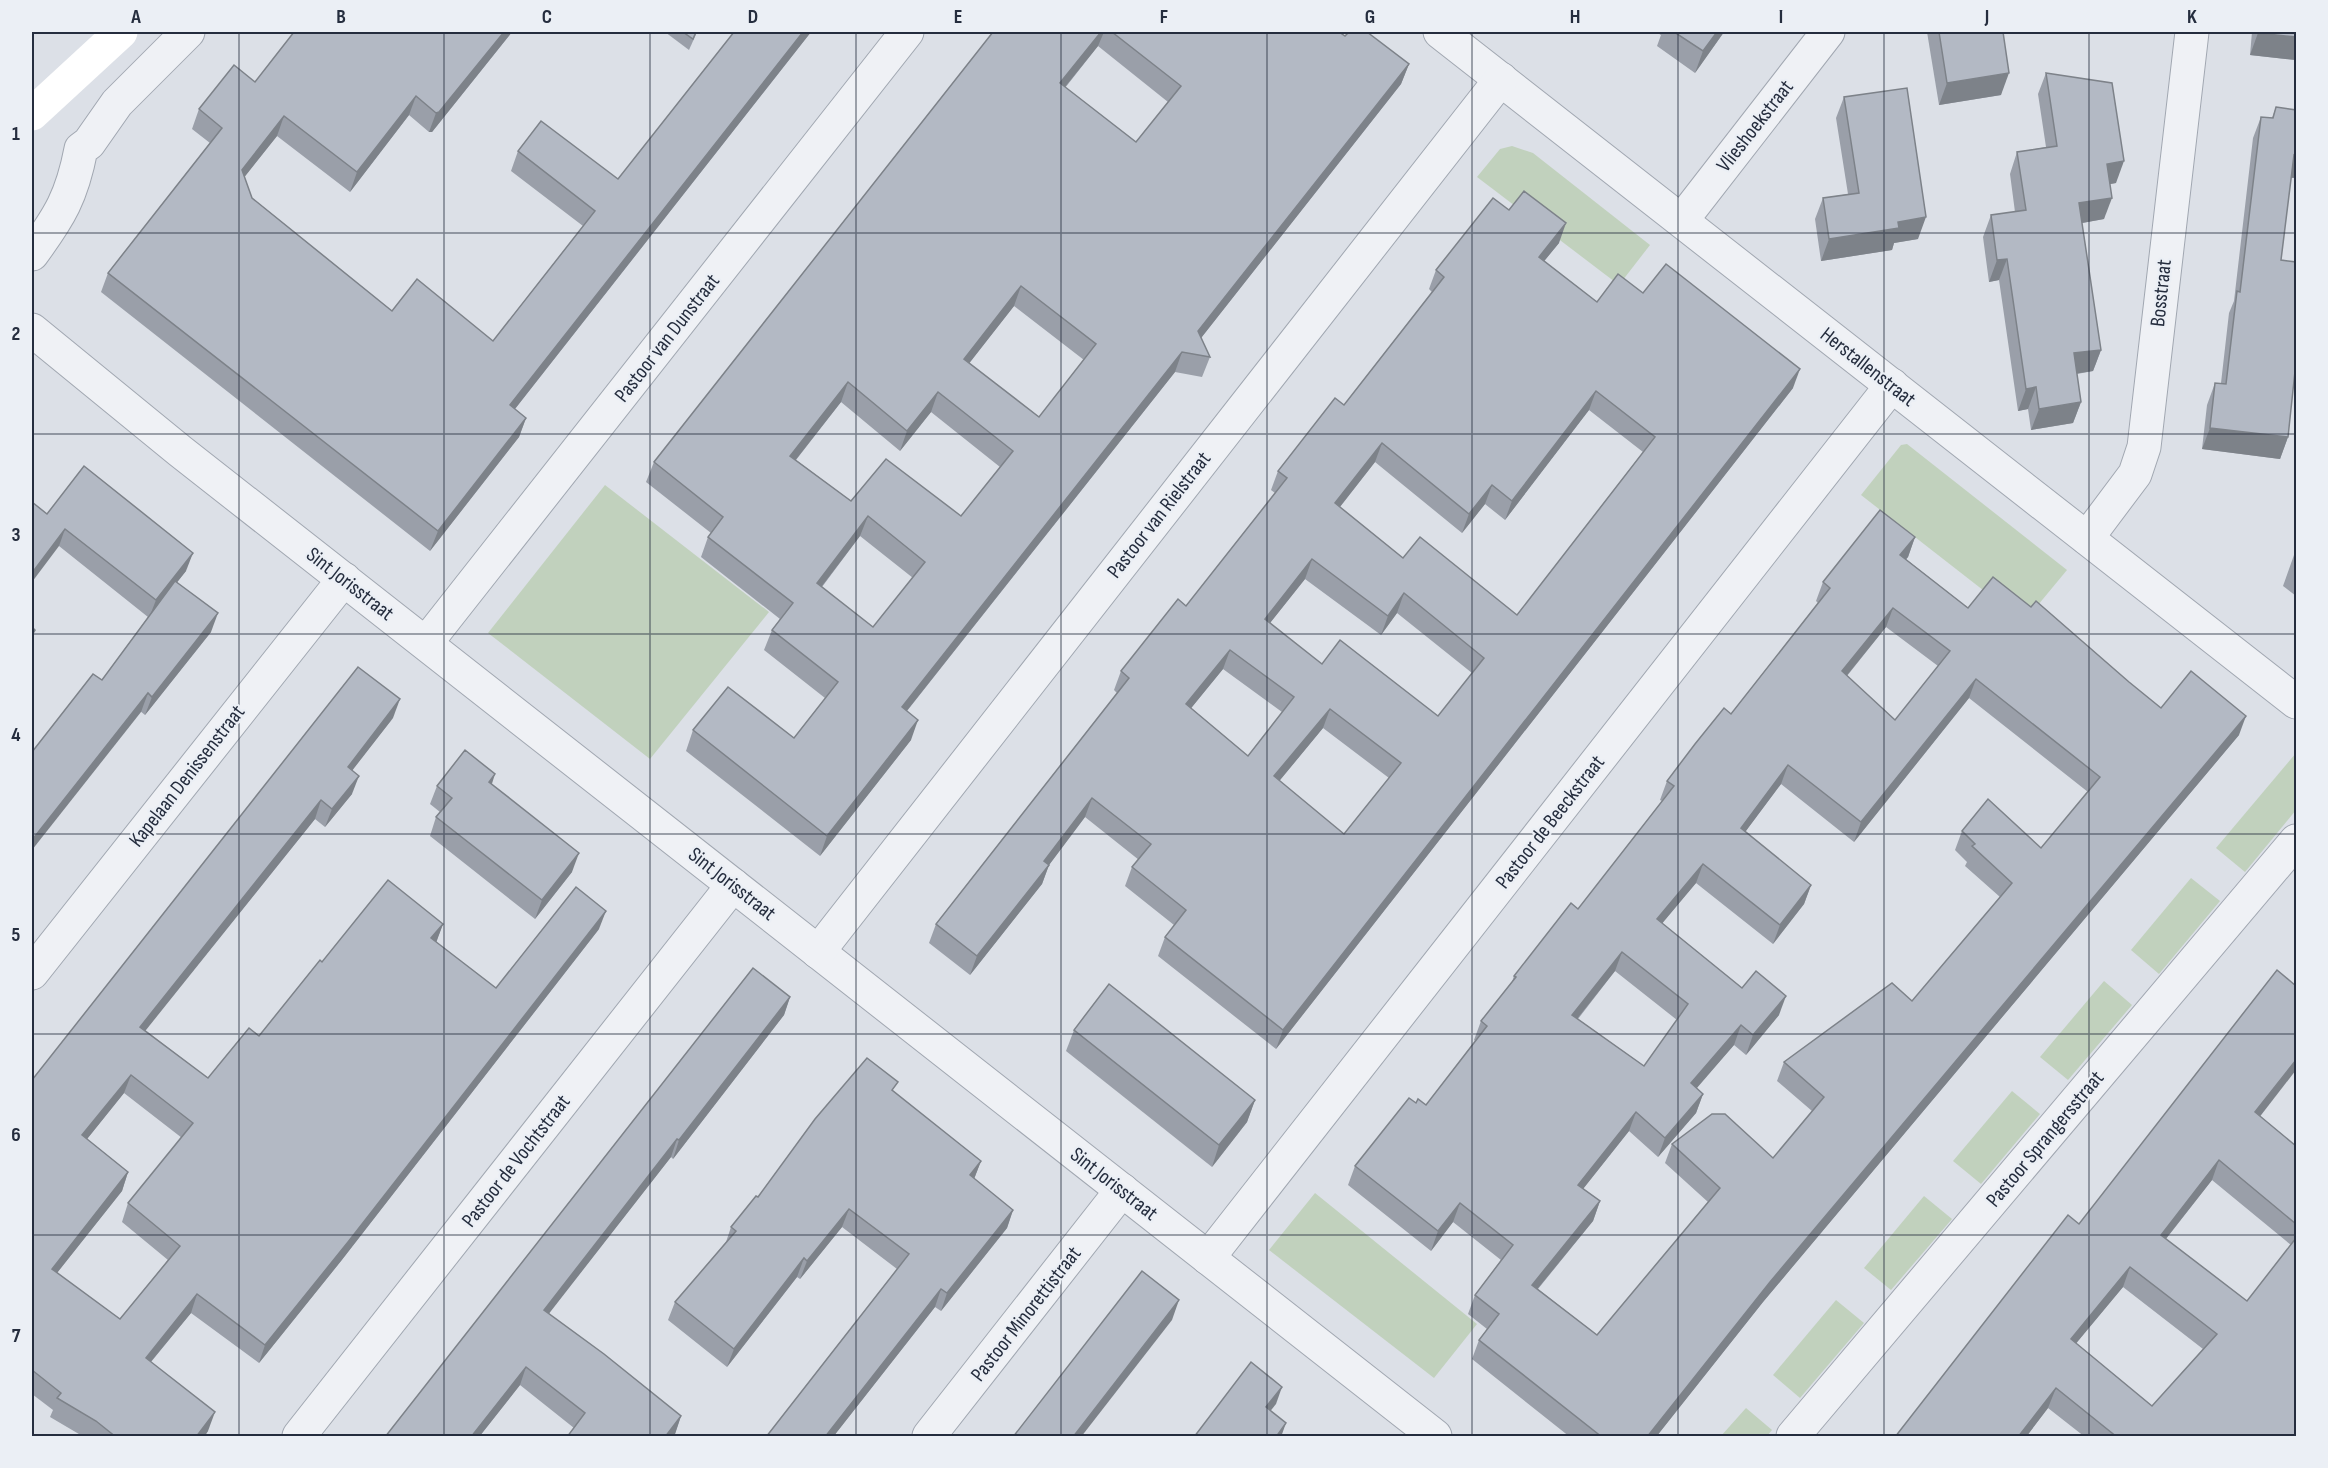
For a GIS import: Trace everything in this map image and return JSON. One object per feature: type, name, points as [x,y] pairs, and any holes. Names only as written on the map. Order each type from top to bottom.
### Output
[{"type":"street","points":[[32,114],[122,32]]},
{"type":"street","points":[[32,254],[56,221],[68,199],[76,176],[81,149],[88,143],[117,103],[188,32]]},
{"type":"street","name":"Pastoor van Dunstraat","points":[[426,643],[907,32]]},
{"type":"street","name":"Herstallenstraat","points":[[1440,32],[2296,702]]},
{"type":"street","name":"Vlieshoekstraat","points":[[1682,220],[1828,32]]},
{"type":"street","name":"Bosstraat","points":[[2086,538],[2135,474],[2144,447],[2192,32]]},
{"type":"street","name":"Pastoor van Rielstraat","points":[[818,952],[1501,79]]},
{"type":"street","name":"Sint Jorisstraat","points":[[32,330],[180,451],[1435,1437]]},
{"type":"street","name":"Pastoor de Beeckstraat","points":[[1208,1258],[1892,385]]},
{"type":"street","name":"Kapelaan Denissenstraat","points":[[32,973],[344,579]]},
{"type":"street","name":"Pastoor Sprangersstraat","points":[[1793,1437],[2296,841]]},
{"type":"street","name":"Pastoor de Vochtstraat","points":[[299,1437],[733,885]]},
{"type":"street","name":"Pastoor Minorettistraat","points":[[929,1437],[1122,1190]]},
{"type":"green space","points":[[1512,146],[1533,153],[1650,245],[1619,285],[1477,177],[1500,149]]},
{"type":"green space","points":[[1907,444],[2067,570],[2024,622],[1861,495],[1901,445]]},
{"type":"green space","points":[[605,485],[769,612],[650,759],[488,633]]},
{"type":"green space","points":[[2296,753],[2296,810],[2245,872],[2216,848]]},
{"type":"green space","points":[[2191,878],[2220,901],[2159,974],[2131,950]]},
{"type":"green space","points":[[2104,981],[2132,1005],[2068,1080],[2040,1057]]},
{"type":"green space","points":[[2012,1091],[2040,1114],[1981,1184],[1953,1161]]},
{"type":"green space","points":[[1315,1193],[1477,1324],[1434,1378],[1269,1250]]},
{"type":"green space","points":[[1924,1196],[1952,1219],[1891,1290],[1864,1268]]},
{"type":"green space","points":[[1836,1300],[1864,1323],[1800,1398],[1773,1375]]},
{"type":"green space","points":[[1746,1408],[1772,1430],[1767,1436],[1721,1436]]},
{"type":"building","points":[[294,32],[504,32],[439,112],[436,113],[416,96],[357,172],[284,116],[242,170],[252,198],[392,311],[417,279],[493,341],[595,211],[518,151],[541,121],[618,179],[734,32],[803,32],[510,405],[526,418],[438,531],[108,273],[222,128],[199,109],[234,65],[255,82]]},
{"type":"building","points":[[683,32],[696,32],[693,39]]},
{"type":"building","points":[[993,32],[1101,32],[1060,83],[1136,142],[1181,86],[1112,32],[1339,32],[1345,36],[1349,32],[1367,32],[1409,64],[1198,331],[1210,357],[1182,352],[902,707],[918,720],[827,836],[693,730],[728,687],[794,738],[838,682],[772,630],[793,603],[708,537],[723,517],[654,462]],"holes":[[[1021,286],[1096,344],[1039,417],[964,359]],[[848,382],[907,431],[938,392],[1013,451],[961,516],[886,459],[851,501],[790,456]],[[868,516],[925,562],[873,627],[817,583]]]},
{"type":"building","points":[[1674,32],[1717,32],[1703,51]]},
{"type":"building","points":[[1939,32],[2003,32],[2009,73],[1947,83]]},
{"type":"building","points":[[2296,32],[2296,37],[2258,33]]},
{"type":"building","points":[[2046,73],[2112,83],[2124,161],[2107,164],[2112,198],[2079,203],[2101,350],[2074,353],[2081,402],[2039,409],[2036,387],[2026,389],[2007,259],[1997,260],[1991,215],[2026,210],[2017,152],[2057,146]]},
{"type":"building","points":[[1907,88],[1926,217],[1898,222],[1899,228],[1829,239],[1823,198],[1859,193],[1844,97]]},
{"type":"building","points":[[2276,107],[2296,110],[2296,156],[2294,155],[2281,260],[2296,262],[2296,362],[2288,437],[2210,428],[2215,383],[2226,384],[2237,291],[2240,292],[2261,117],[2273,118]]},
{"type":"building","points":[[1524,191],[1566,223],[1539,257],[1597,302],[1618,274],[1643,293],[1666,264],[1800,369],[1283,1030],[1165,937],[1186,910],[1132,867],[1151,844],[1092,798],[1044,861],[1049,865],[977,956],[936,924],[1129,678],[1121,671],[1178,599],[1186,606],[1287,478],[1278,471],[1335,398],[1344,405],[1444,277],[1436,270],[1493,198],[1509,210]],"holes":[[[1596,391],[1655,437],[1517,615],[1420,537],[1403,558],[1335,503],[1382,443],[1469,514],[1492,485],[1512,501]],[[1312,559],[1388,616],[1404,593],[1484,658],[1438,716],[1340,640],[1322,664],[1265,619]],[[1230,650],[1294,697],[1248,756],[1186,704]],[[1330,709],[1401,763],[1344,834],[1274,776]]]},
{"type":"building","points":[[84,466],[193,553],[156,600],[65,529],[32,573],[32,502],[47,514]]},
{"type":"building","points":[[1880,510],[1915,537],[1900,555],[1968,608],[1993,577],[2031,607],[2036,601],[2161,708],[2191,671],[2246,716],[1770,1282],[1647,1437],[1602,1437],[1479,1340],[1499,1314],[1475,1295],[1513,1245],[1460,1203],[1438,1231],[1355,1166],[1409,1098],[1416,1103],[1418,1099],[1426,1105],[1487,1026],[1481,1021],[1516,977],[1514,976],[1571,903],[1578,909],[1674,786],[1667,781],[1695,744],[1724,708],[1731,714],[1830,588],[1823,582]],"holes":[[[1893,608],[1950,651],[1895,720],[1842,671]],[[1976,679],[2100,777],[2041,848],[1988,799],[1962,831],[1975,844],[1972,846],[2012,883],[1912,1001],[1892,983],[1784,1062],[1824,1097],[1773,1158],[1725,1114],[1712,1114],[1672,1144],[1720,1188],[1597,1335],[1532,1285],[1600,1201],[1578,1185],[1636,1112],[1665,1138],[1703,1094],[1691,1083],[1741,1025],[1753,1035],[1786,996],[1756,971],[1742,988],[1657,919],[1703,864],[1780,925],[1811,885],[1741,828],[1788,765],[1861,822]],[[1622,952],[1688,1004],[1644,1066],[1572,1015]]]},
{"type":"building","points":[[175,581],[218,613],[152,697],[148,693],[32,840],[32,752],[93,674],[102,680]]},
{"type":"building","points":[[358,667],[400,699],[348,767],[359,776],[332,809],[321,800],[140,1027],[208,1078],[249,1028],[259,1036],[388,880],[443,924],[431,938],[496,988],[576,887],[606,911],[265,1345],[197,1294],[146,1358],[215,1412],[196,1437],[116,1437],[96,1421],[57,1398],[61,1393],[32,1370],[32,1080]],"holes":[[[131,1075],[193,1123],[128,1203],[180,1246],[120,1319],[52,1269],[128,1172],[82,1135]]]},
{"type":"building","points":[[465,750],[495,774],[489,782],[579,853],[542,900],[436,817],[452,798],[437,786]]},
{"type":"building","points":[[753,968],[790,997],[544,1310],[604,1354],[681,1416],[665,1437],[567,1437],[585,1413],[526,1367],[471,1437],[385,1437]]},
{"type":"building","points":[[2277,970],[2296,986],[2296,1060],[2255,1112],[2296,1146],[2296,1224],[2219,1160],[2161,1235],[2247,1301],[2296,1238],[2296,1437],[2117,1437],[2056,1388],[2018,1437],[1895,1437],[2068,1215],[2079,1224]],"holes":[[[2130,1267],[2217,1334],[2152,1406],[2071,1339]]]},
{"type":"building","points":[[1109,984],[1255,1100],[1219,1145],[1074,1030]]},
{"type":"building","points":[[867,1058],[898,1082],[892,1090],[981,1161],[970,1175],[1013,1210],[947,1293],[941,1289],[825,1437],[766,1437],[909,1254],[849,1209],[807,1261],[804,1258],[734,1349],[675,1302],[736,1231],[731,1227],[756,1196],[758,1197],[815,1119]]},
{"type":"building","points":[[1142,1271],[1179,1300],[1073,1437],[1013,1437]]},
{"type":"building","points":[[1251,1362],[1282,1387],[1266,1407],[1286,1423],[1276,1437],[1194,1437]]}]
